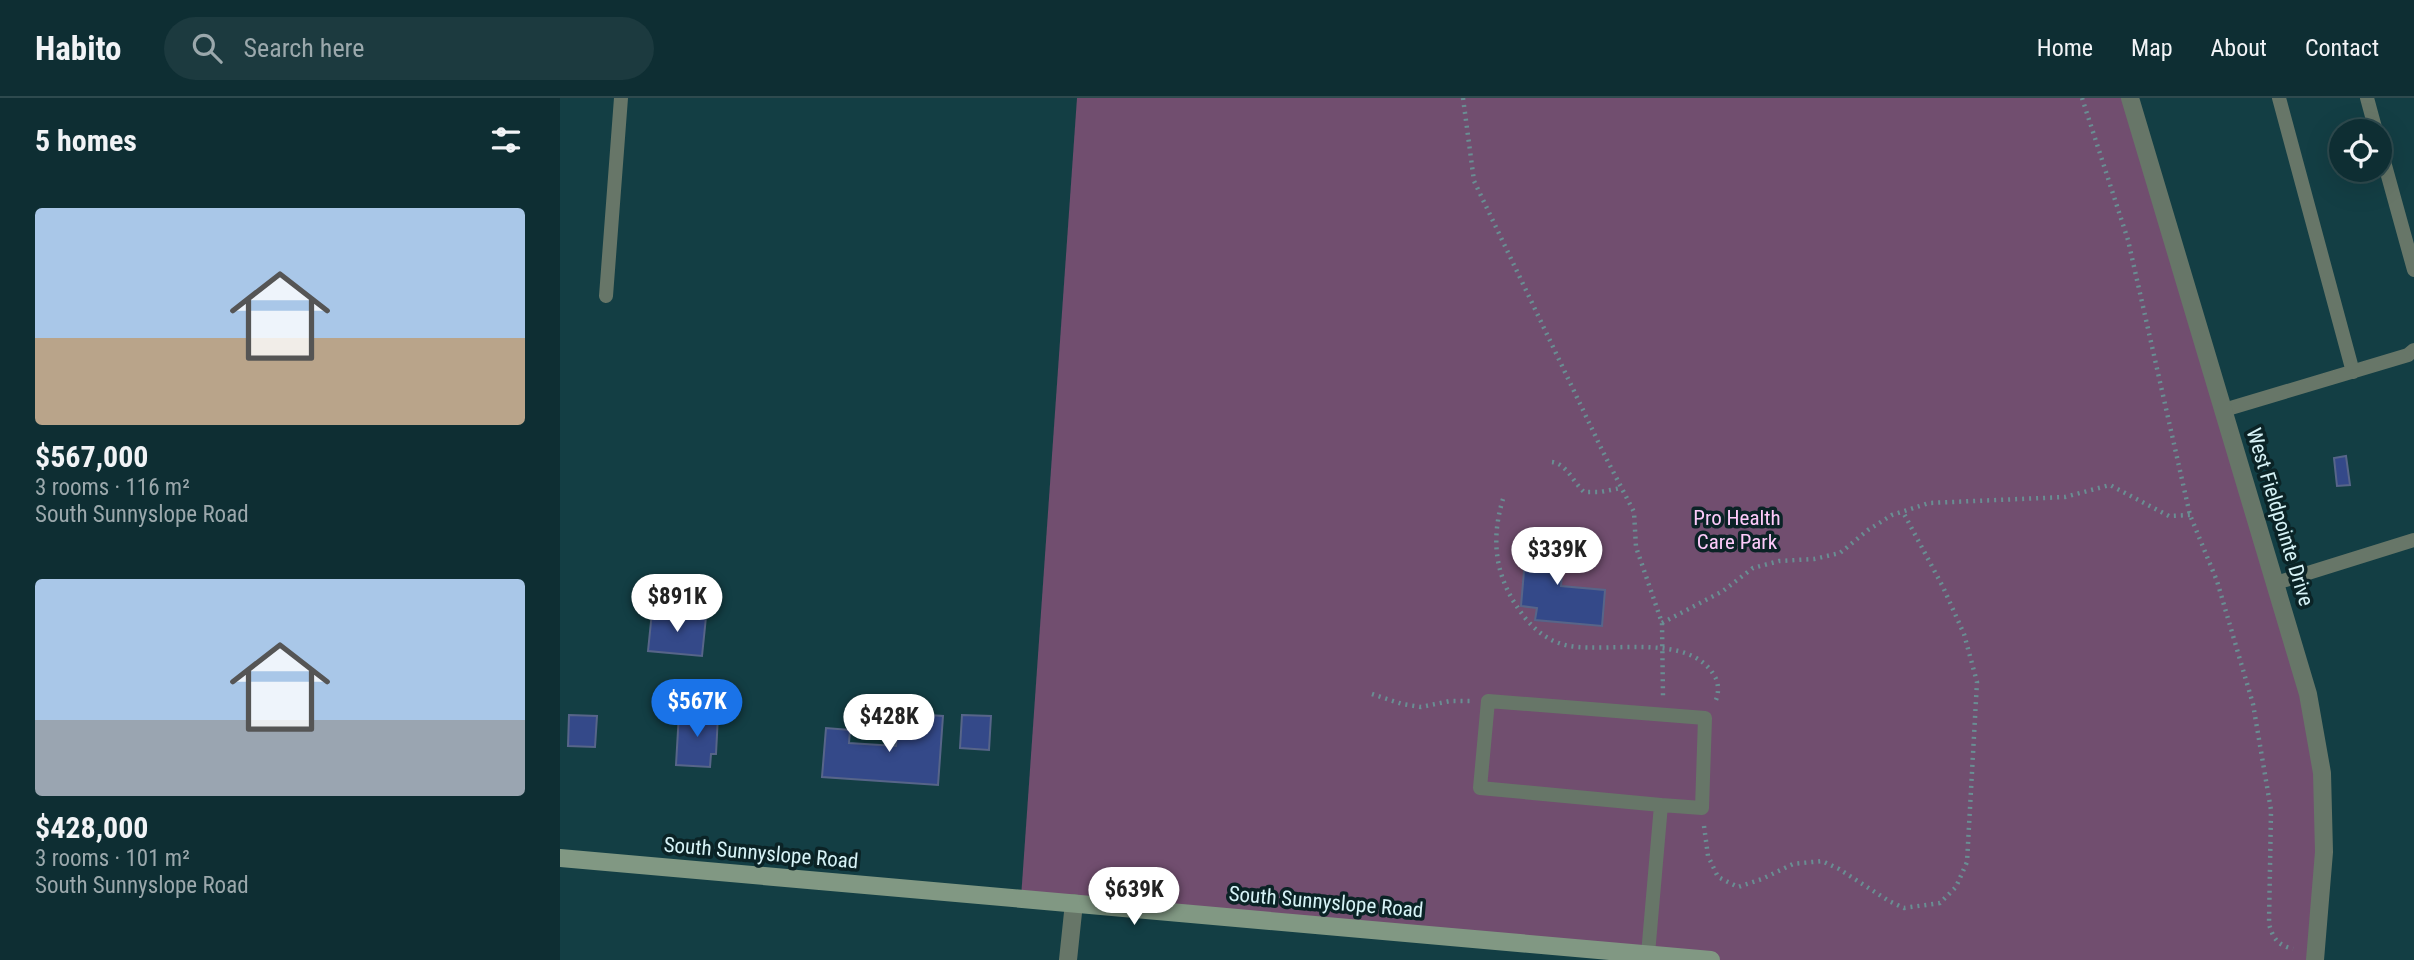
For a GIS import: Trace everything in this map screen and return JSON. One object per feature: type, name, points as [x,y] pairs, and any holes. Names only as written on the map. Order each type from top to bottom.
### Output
[{"type":"street","name":"West Fieldpointe Drive","points":[[2130,98],[2308,694],[2322,773],[2324,852],[2315,960]]},
{"type":"street","name":"South Sunnyslope Road","points":[[560,859],[1704,960]]},
{"type":"street","points":[[1068,960],[1074,903]]},
{"type":"lane","points":[[606,296],[621,98]]},
{"type":"lane","points":[[2279,98],[2353,372]]},
{"type":"lane","points":[[2367,98],[2373,119]]},
{"type":"lane","points":[[2390,182],[2414,270]]},
{"type":"lane","points":[[2224,410],[2408,355],[2414,350]]},
{"type":"lane","points":[[2276,583],[2414,540]]},
{"type":"lane","points":[[1488,701],[1705,718],[1702,808],[1480,788],[1488,701]]},
{"type":"lane","points":[[1648,954],[1661,805]]},
{"type":"path","points":[[1463,98],[1474,181],[1634,512],[1636,547],[1662,623],[1663,715]]},
{"type":"path","points":[[2082,98],[2128,240],[2190,515],[2217,581],[2253,704],[2271,810],[2269,924],[2273,937],[2282,946],[2293,949]]},
{"type":"path","points":[[1552,461],[1566,469],[1571,480],[1584,492],[1621,488]]},
{"type":"path","points":[[1662,623],[1723,591],[1753,568],[1779,561],[1814,559],[1840,553],[1892,515],[1929,503],[2065,497],[2109,485],[2169,516],[2190,515]]},
{"type":"path","points":[[1503,499],[1497,518],[1500,574],[1511,600],[1539,634],[1569,646],[1676,650],[1704,662],[1717,679],[1718,698],[1705,718]]},
{"type":"path","points":[[1702,808],[1708,856],[1718,877],[1738,887],[1793,864],[1822,861],[1904,908],[1940,903],[1956,887],[1967,862],[1977,682],[1964,634],[1943,587],[1903,512]]},
{"type":"path","points":[[1372,694],[1402,704],[1421,706],[1450,701],[1488,701]]},
{"type":"green space","name":"Pro Health Care Park","points":[[1077,98],[2130,98],[2322,773],[2315,960],[1710,960],[1021,898]]},
{"type":"building","points":[[2346,456],[2350,485],[2337,486],[2334,458]]},
{"type":"building","points":[[1527,536],[1565,539],[1561,586],[1605,590],[1602,626],[1535,620],[1537,608],[1521,606]]},
{"type":"building","points":[[652,612],[706,617],[702,656],[648,651]]},
{"type":"building","points":[[679,713],[718,715],[716,754],[711,754],[710,767],[676,765]]},
{"type":"building","points":[[899,713],[943,716],[938,785],[822,777],[826,728],[850,730],[849,743],[896,746]]},
{"type":"building","points":[[569,715],[597,716],[595,747],[568,746]]},
{"type":"building","points":[[962,715],[991,716],[989,750],[960,748]]}]
